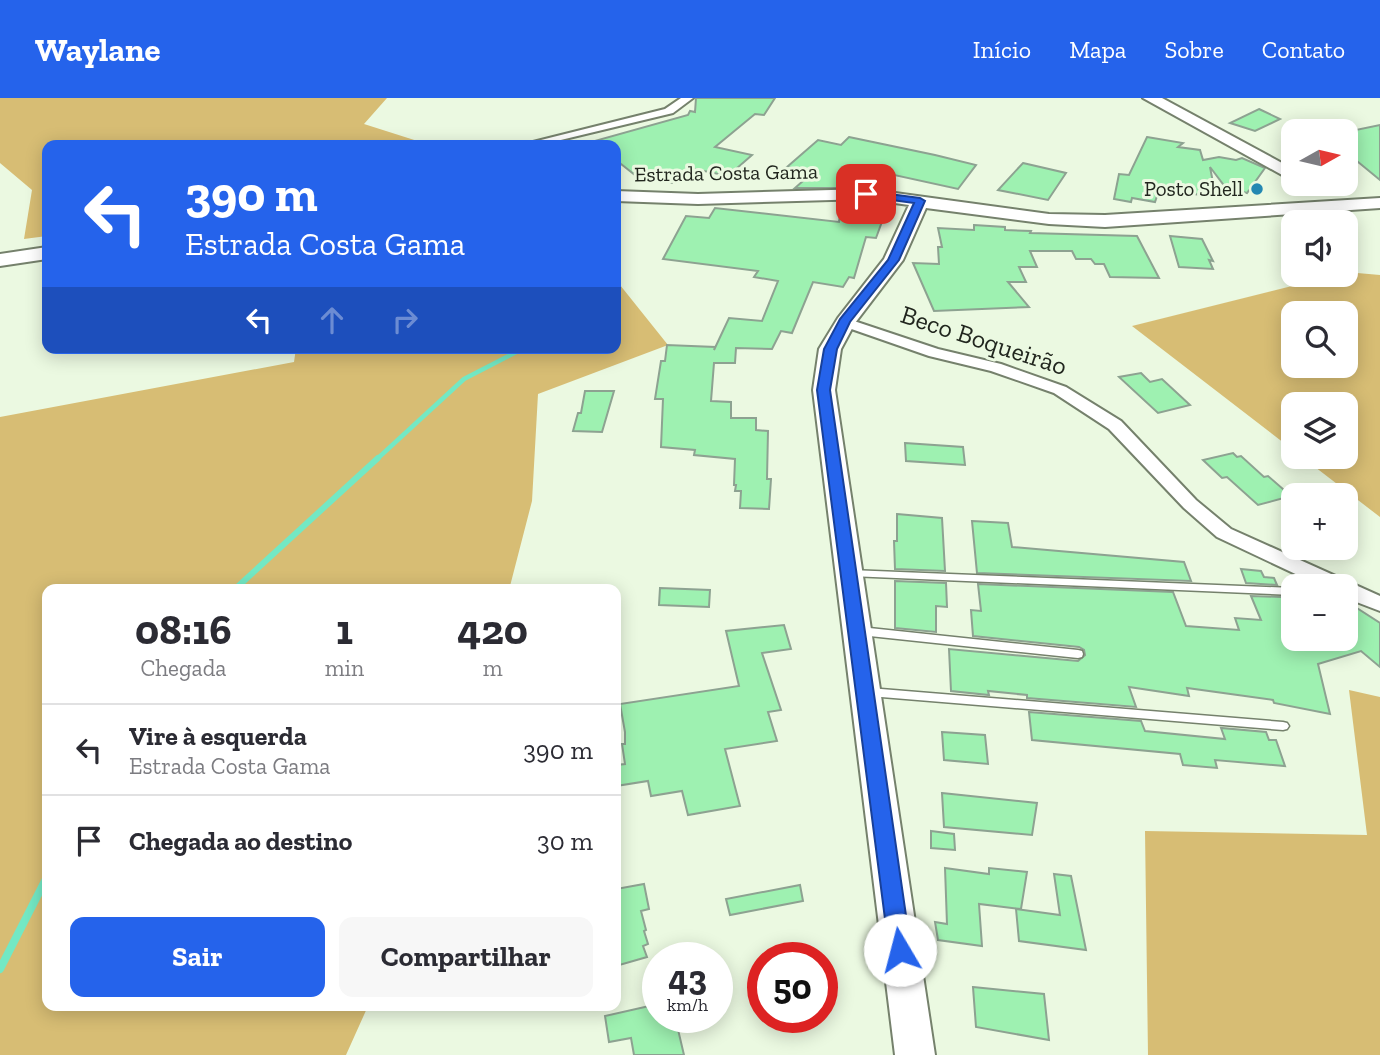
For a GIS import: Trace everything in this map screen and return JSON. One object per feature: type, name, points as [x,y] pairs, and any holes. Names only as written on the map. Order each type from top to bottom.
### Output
[{"type":"main road","points":[[1151,98],[1281,169]]},
{"type":"main road","name":"Estrada Costa Gama","points":[[621,196],[698,199],[866,194],[1049,219],[1105,221],[1380,203]]},
{"type":"main road","points":[[1330,196],[1348,206]]},
{"type":"main road","points":[[915,1055],[824,390],[830,349],[845,321],[893,260],[920,201]]},
{"type":"main road","points":[[0,260],[42,254]]},
{"type":"street","points":[[548,140],[669,111],[688,98]]},
{"type":"street","name":"Beco Boqueirão","points":[[845,321],[934,353],[996,367],[1060,390],[1115,425],[1190,504],[1224,533],[1311,574]]},
{"type":"street","name":"Beco Boqueirão","points":[[1358,595],[1380,604]]},
{"type":"lane","points":[[849,573],[1281,591]]},
{"type":"lane","points":[[856,631],[1078,654]]},
{"type":"lane","points":[[864,692],[1283,726]]},
{"type":"shaded area","points":[[0,98],[387,98],[364,124],[414,140],[42,140],[42,237],[24,239],[32,190],[0,163]]},
{"type":"shaded area","points":[[1358,273],[1380,275],[1380,517],[1358,500],[1358,483],[1336,483],[1318,469],[1358,469],[1358,392],[1281,392],[1281,441],[1132,326],[1288,287],[1358,287]]},
{"type":"shaded area","points":[[621,286],[668,345],[538,394],[532,501],[511,584],[42,584],[42,1011],[366,1011],[346,1055],[0,1055],[0,417],[294,362],[295,354],[621,354]]},
{"type":"shaded area","points":[[1349,690],[1380,697],[1380,1055],[1148,1055],[1145,831],[1367,835]]},
{"type":"building","points":[[696,98],[775,98],[764,115],[755,114],[715,147],[752,155],[728,176],[690,168],[672,183],[635,175],[621,164],[621,140],[598,140],[688,115],[690,111],[695,112]]},
{"type":"building","points":[[1259,109],[1280,119],[1255,131],[1230,123]]},
{"type":"building","points":[[1380,125],[1380,180],[1358,162],[1358,130]]},
{"type":"building","points":[[849,137],[976,165],[958,189],[890,174],[877,188],[795,188],[812,173],[787,167],[818,140],[841,145]]},
{"type":"building","points":[[1147,137],[1183,143],[1178,147],[1200,150],[1203,160],[1219,157],[1236,160],[1242,158],[1265,168],[1247,193],[1226,188],[1210,167],[1215,193],[1207,191],[1205,196],[1160,187],[1155,202],[1132,198],[1131,202],[1114,199],[1119,174],[1129,175]]},
{"type":"building","points":[[1023,163],[1066,173],[1048,200],[998,190]]},
{"type":"building","points":[[842,202],[864,202],[861,205],[891,209],[883,219],[876,238],[866,237],[854,278],[849,277],[843,287],[813,282],[792,333],[781,331],[772,349],[736,348],[735,363],[714,363],[711,401],[731,402],[731,418],[756,418],[756,430],[768,431],[767,479],[771,479],[769,509],[740,508],[741,491],[735,491],[734,485],[735,459],[694,455],[695,450],[661,447],[663,399],[655,399],[661,361],[665,361],[667,345],[715,347],[714,350],[729,318],[762,321],[778,281],[754,277],[758,271],[663,259],[686,216],[709,218],[715,208],[839,222]]},
{"type":"building","points":[[974,225],[1005,227],[1005,230],[1031,231],[1030,233],[1137,236],[1159,278],[1110,277],[1104,264],[1095,264],[1091,259],[1076,259],[1072,251],[1030,251],[1037,267],[1019,267],[1026,282],[1008,282],[1029,307],[934,311],[913,263],[939,264],[938,247],[942,247],[938,228],[974,230]]},
{"type":"building","points":[[1170,236],[1202,239],[1213,261],[1209,260],[1213,269],[1179,267]]},
{"type":"building","points":[[1141,373],[1150,382],[1162,379],[1190,405],[1158,413],[1119,377]]},
{"type":"building","points":[[585,391],[614,391],[602,432],[573,431],[578,413],[581,413]]},
{"type":"building","points":[[905,443],[963,447],[965,465],[906,461]]},
{"type":"building","points":[[1233,453],[1237,457],[1241,456],[1264,477],[1268,476],[1281,487],[1281,499],[1258,505],[1203,460]]},
{"type":"building","points":[[897,514],[942,518],[945,571],[895,569]]},
{"type":"building","points":[[972,521],[1008,523],[1012,547],[1184,562],[1191,581],[977,573]]},
{"type":"building","points":[[1241,569],[1261,571],[1264,577],[1274,578],[1277,585],[1246,583]]},
{"type":"building","points":[[895,581],[946,583],[947,607],[936,606],[936,632],[895,628]]},
{"type":"building","points":[[978,584],[1173,592],[1186,626],[1239,630],[1235,618],[1261,620],[1251,596],[1281,597],[1281,651],[1358,651],[1358,609],[1380,623],[1380,667],[1361,651],[1318,664],[1330,714],[1274,703],[1273,700],[1187,688],[1189,696],[1129,687],[1136,707],[1027,698],[1027,695],[988,691],[989,695],[951,691],[949,649],[1078,661],[1085,655],[1084,650],[1079,647],[973,636],[971,610],[981,611]]},
{"type":"building","points":[[660,588],[710,590],[709,607],[659,605]]},
{"type":"building","points":[[784,625],[791,649],[762,653],[781,710],[768,712],[777,741],[725,749],[740,806],[688,815],[682,791],[651,796],[648,781],[621,785],[621,764],[625,764],[622,744],[625,744],[625,732],[621,704],[739,686],[726,631]]},
{"type":"building","points":[[1029,712],[1141,721],[1145,731],[1225,739],[1221,728],[1266,732],[1269,740],[1276,740],[1285,766],[1215,760],[1217,768],[1183,765],[1180,754],[1032,740]]},
{"type":"building","points":[[942,732],[985,735],[988,764],[944,760]]},
{"type":"building","points":[[942,793],[1037,803],[1032,835],[944,827]]},
{"type":"building","points":[[931,831],[954,834],[955,850],[931,848]]},
{"type":"building","points":[[945,868],[989,874],[989,868],[1027,872],[1021,909],[979,904],[982,946],[938,940],[935,922],[947,924]]},
{"type":"building","points":[[1054,874],[1071,876],[1086,950],[1019,941],[1016,909],[1060,915]]},
{"type":"building","points":[[644,884],[649,909],[641,911],[647,942],[642,942],[642,958],[621,965],[621,888]]},
{"type":"building","points":[[800,885],[803,901],[730,915],[726,899]]},
{"type":"building","points":[[973,987],[1044,994],[1049,1040],[976,1027]]},
{"type":"building","points":[[642,1008],[642,1033],[679,1033],[684,1055],[634,1055],[631,1038],[609,1042],[605,1016]]},
{"type":"waterway","points":[[376,460],[464,379],[512,354]]},
{"type":"waterway","points":[[241,584],[378,458]]},
{"type":"waterway","points":[[0,969],[42,887]]},
{"type":"place","name":"Posto Shell","points":[[1257,189]]},
{"type":"route","points":[[866,194],[920,201],[893,260],[845,321],[830,349],[824,390],[900,950]]}]
